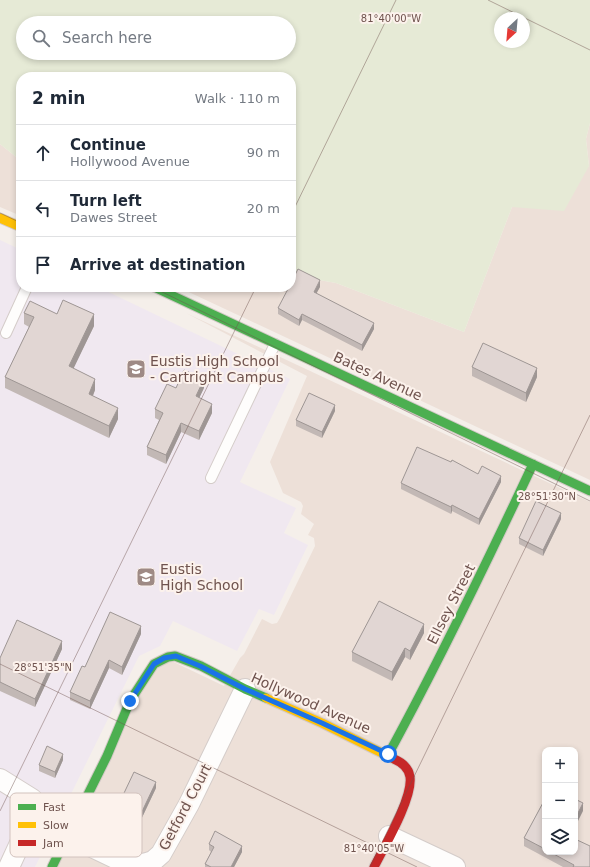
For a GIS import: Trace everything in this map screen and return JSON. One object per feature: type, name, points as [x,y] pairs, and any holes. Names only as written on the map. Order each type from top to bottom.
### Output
[{"type":"street","points":[[0,218],[16,226]]},
{"type":"street","name":"Bates Avenue","points":[[165,292],[590,491]]},
{"type":"street","name":"Ellsey Street","points":[[388,754],[424,689],[477,584],[533,464]]},
{"type":"street","name":"Hollywood Avenue","points":[[89,793],[108,756],[130,701],[154,664],[168,656],[176,656],[388,754],[401,762],[407,769],[410,779],[405,802],[374,867]]},
{"type":"street","name":"Getford Court","points":[[113,857],[132,863],[144,864],[154,861],[161,854],[189,804],[245,689]]},
{"type":"street","points":[[0,779],[22,793]]},
{"type":"street","points":[[389,836],[455,867]]},
{"type":"street","points":[[10,867],[14,857]]},
{"type":"street","points":[[52,867],[57,857]]},
{"type":"lane","points":[[6,333],[25,292]]},
{"type":"lane","points":[[211,478],[275,344]]},
{"type":"shaded area","points":[[590,123],[590,480],[189,292],[296,292],[296,276],[336,283],[464,332],[512,207],[589,166],[586,139]]},
{"type":"shaded area","points":[[0,144],[16,157],[16,214],[0,207]]},
{"type":"shaded area","name":"Eustis High School","points":[[0,240],[16,248],[16,292],[108,292],[290,379],[240,482],[296,508],[284,533],[308,545],[274,615],[259,609],[237,651],[173,621],[160,646],[139,656],[71,793],[10,793],[10,857],[40,857],[35,867],[0,867]]},
{"type":"shaded area","points":[[186,313],[590,502],[590,867],[54,867],[59,857],[142,857],[142,793],[91,793],[159,655],[224,686],[240,658],[244,654],[262,619],[272,624],[277,623],[315,546],[314,538],[308,535],[314,524],[301,514],[303,506],[301,502],[283,493],[270,462],[307,376]]},
{"type":"green space","points":[[0,0],[590,0],[590,123],[586,139],[589,166],[564,211],[512,207],[464,332],[336,283],[296,276],[296,72],[16,72],[16,157],[0,144]]},
{"type":"building","points":[[298,269],[320,280],[314,292],[374,323],[362,345],[302,314],[299,320],[278,308],[286,292],[296,292],[296,273]]},
{"type":"building","points":[[63,300],[94,314],[69,366],[95,379],[89,394],[118,408],[109,426],[5,377],[34,317],[24,313],[30,301],[57,314]]},
{"type":"building","points":[[483,343],[537,368],[526,393],[472,367]]},
{"type":"building","points":[[184,370],[204,379],[196,396],[212,404],[199,431],[181,423],[166,455],[147,447],[163,413],[155,409],[167,384],[176,388]]},
{"type":"building","points":[[309,393],[335,405],[322,432],[296,420]]},
{"type":"building","points":[[417,447],[451,462],[452,460],[478,474],[482,466],[501,476],[479,519],[452,505],[451,507],[401,483]]},
{"type":"building","points":[[536,501],[561,513],[543,550],[519,538]]},
{"type":"building","points":[[379,601],[424,624],[410,651],[405,648],[392,672],[352,652]]},
{"type":"building","points":[[110,612],[141,626],[122,667],[109,660],[90,701],[70,692],[82,666],[85,667]]},
{"type":"building","points":[[17,620],[62,641],[35,699],[0,682],[0,658]]},
{"type":"building","points":[[47,746],[63,754],[55,772],[39,765]]},
{"type":"building","points":[[134,772],[156,782],[142,812],[142,793],[124,793]]},
{"type":"building","points":[[578,800],[583,803],[578,813]]},
{"type":"building","points":[[542,805],[542,847],[524,838]]},
{"type":"building","points":[[215,831],[242,846],[231,867],[211,867],[205,864],[214,847],[209,844]]},
{"type":"building","points":[[578,840],[590,846],[590,867],[573,867],[574,865],[556,855],[578,855]]},
{"type":"traffic: fast","points":[[165,292],[590,491]]},
{"type":"traffic: fast","points":[[388,755],[463,611],[533,464]]},
{"type":"traffic: fast","points":[[89,793],[107,756],[130,701],[154,664],[168,657],[175,656],[201,666],[245,689],[266,698]]},
{"type":"traffic: fast","points":[[52,867],[57,857]]},
{"type":"traffic: slow","points":[[0,218],[16,225]]},
{"type":"traffic: slow","points":[[266,698],[322,723],[394,759]]},
{"type":"traffic: jam","points":[[374,867],[403,809],[410,786],[408,771],[402,764],[394,759]]},
{"type":"place","name":"Eustis High School - Cartright Campus","points":[[136,369]]},
{"type":"place","name":"Eustis High School","points":[[146,577]]},
{"type":"route","points":[[130,701],[154,664],[168,656],[176,656],[388,754]]}]
